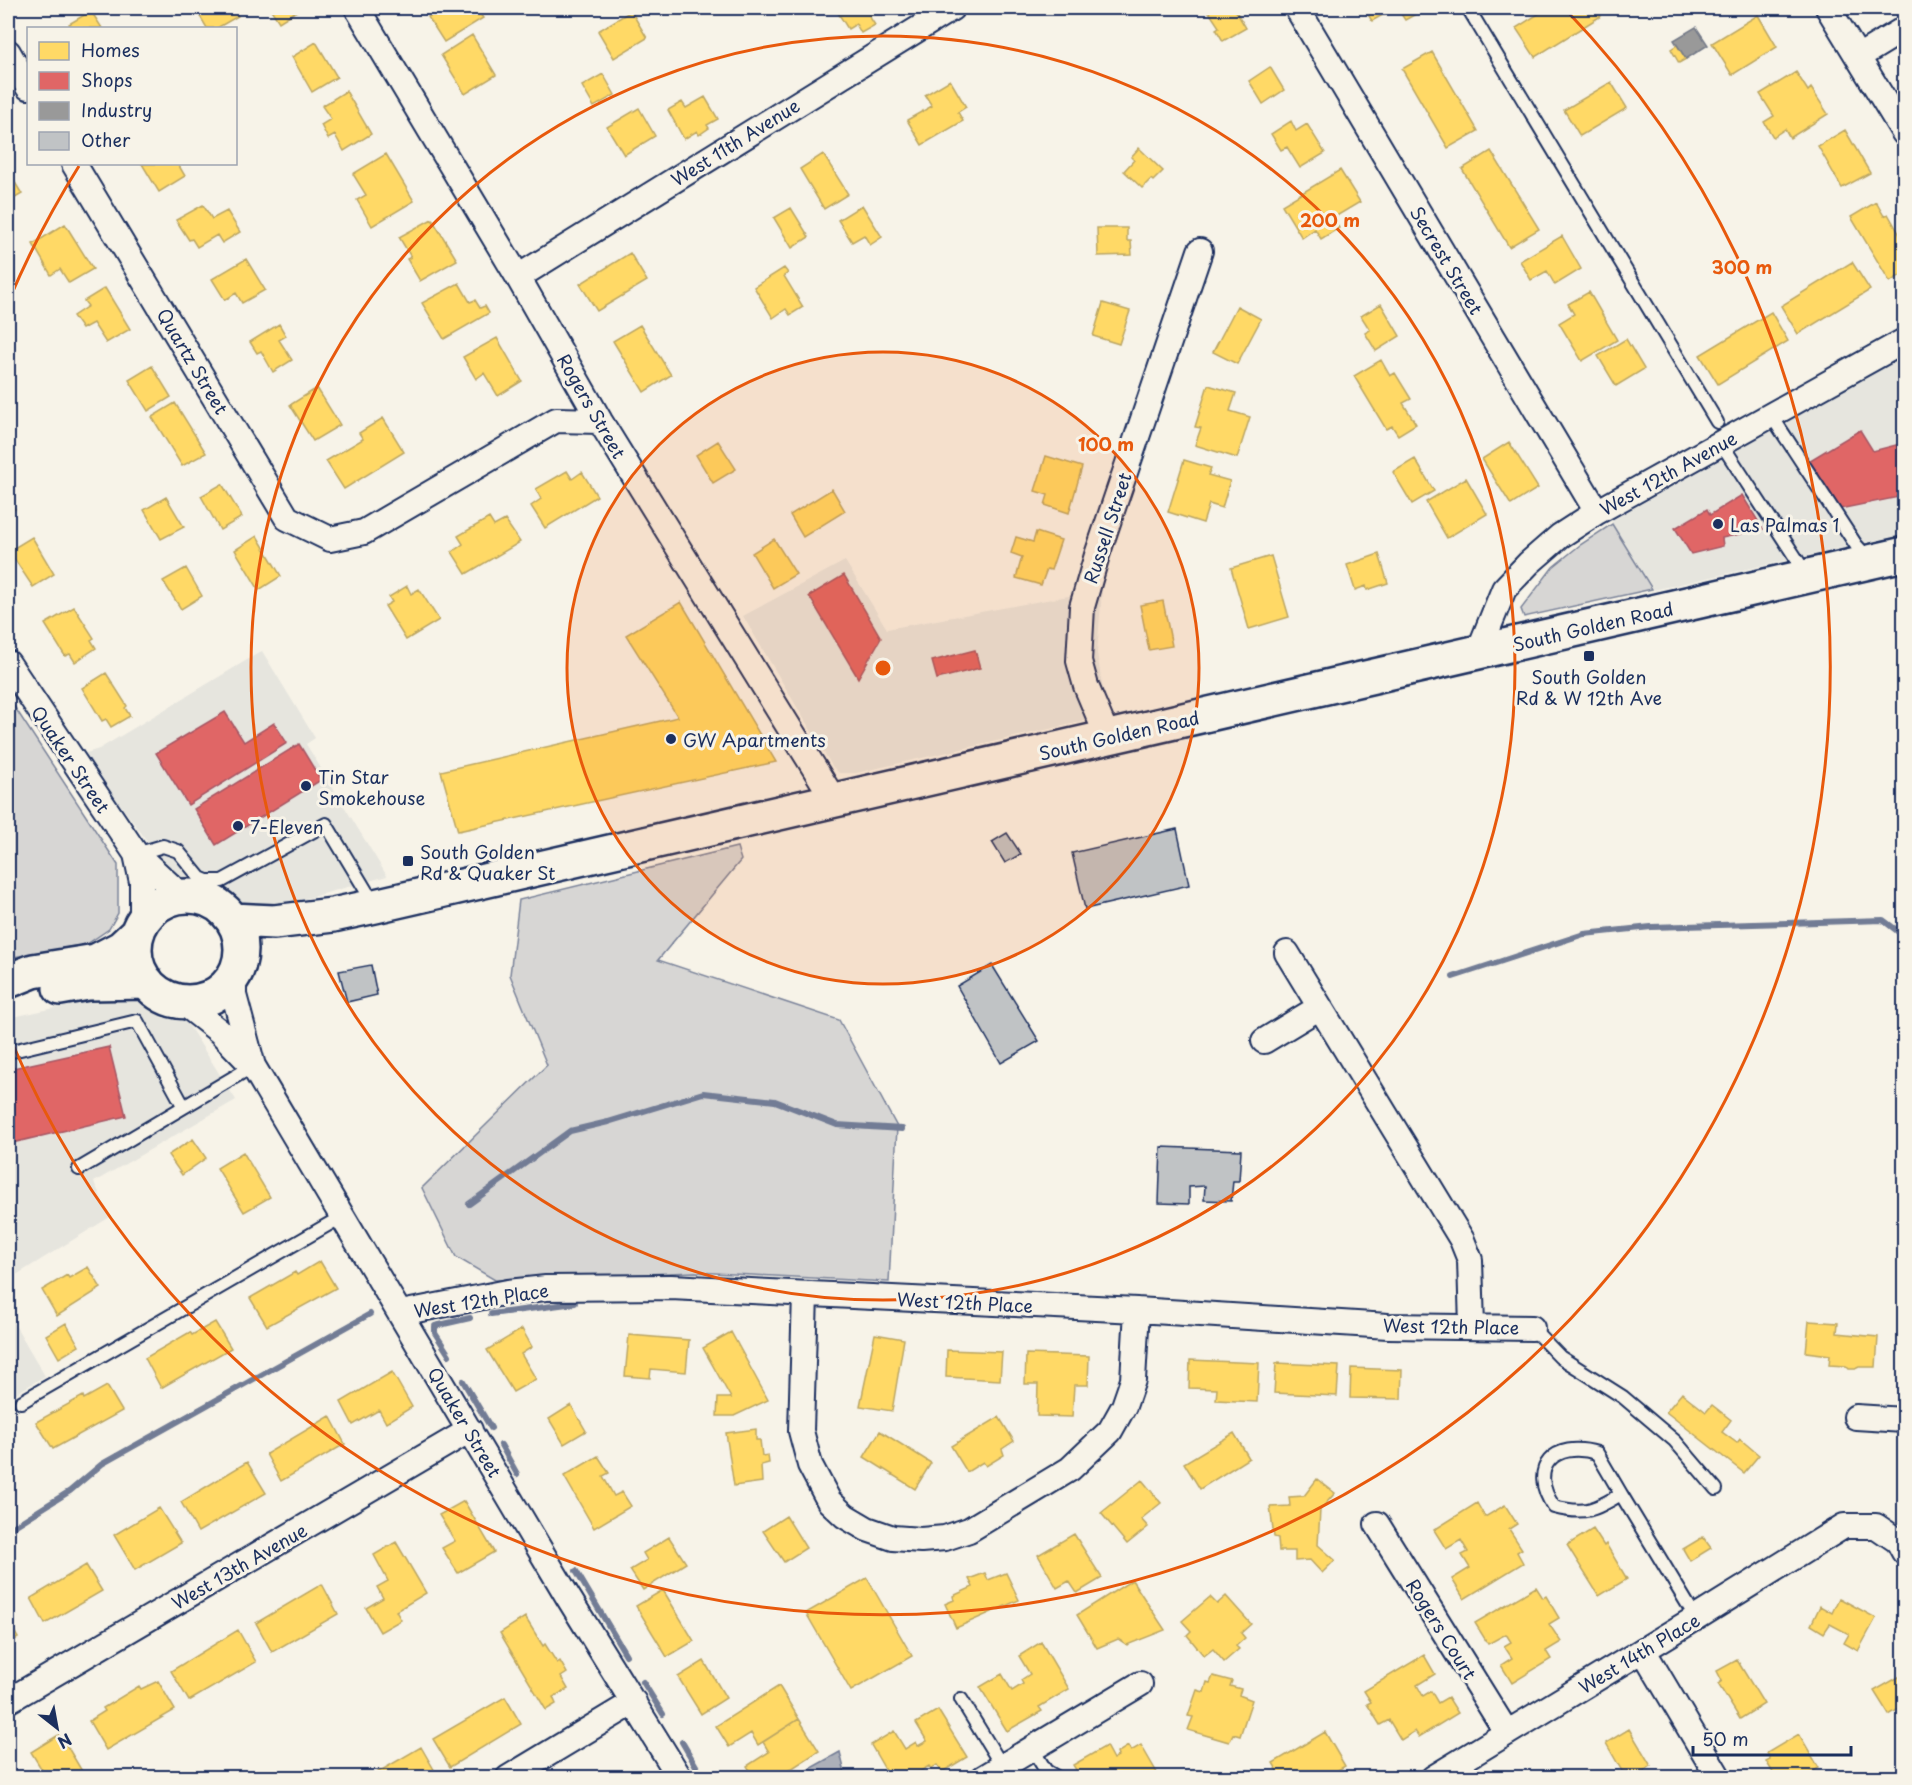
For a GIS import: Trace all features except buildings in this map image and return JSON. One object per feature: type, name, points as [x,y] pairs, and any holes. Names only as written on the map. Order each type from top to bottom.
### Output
[{"type":"main road","name":"South Golden Road","points":[[232,920],[274,922],[333,915],[375,906],[1905,554]]},
{"type":"main road","points":[[8,981],[33,971],[96,961],[121,948],[151,912],[163,903],[176,897],[191,896],[207,899],[221,908],[232,920],[241,941],[237,970],[217,993],[193,1001],[168,998],[147,982],[140,971],[136,958],[140,928]]},
{"type":"main road","name":"South Golden Road","points":[[237,970],[279,940],[333,915]]},
{"type":"main road","points":[[8,997],[88,983],[147,982]]},
{"type":"street","name":"Rogers Street","points":[[357,8],[518,277],[600,421],[834,800]]},
{"type":"street","name":"West 11th Avenue","points":[[518,277],[952,8]]},
{"type":"street","name":"Secrest Street","points":[[1297,8],[1597,512]]},
{"type":"street","points":[[1828,8],[1905,133]]},
{"type":"street","points":[[1858,57],[1905,29]]},
{"type":"street","points":[[8,52],[27,85]]},
{"type":"street","name":"Quartz Street","points":[[75,165],[288,518],[330,539],[364,532],[556,420],[600,421]]},
{"type":"street","name":"Russell Street","points":[[1108,738],[1078,661],[1082,608],[1097,555],[1200,251]]},
{"type":"street","name":"West 12th Avenue","points":[[1478,653],[1504,589],[1560,536],[1719,433],[1771,415],[1905,341]]},
{"type":"street","name":"Quaker Street","points":[[8,663],[136,854],[175,890],[191,896]]},
{"type":"street","name":"Quaker Street","points":[[136,854],[142,882],[140,928]]},
{"type":"street","points":[[1287,953],[1461,1240],[1470,1260],[1472,1327]]},
{"type":"street","name":"Quaker Street","points":[[237,970],[234,995],[253,1066]]},
{"type":"street","name":"Quaker Street","points":[[181,1001],[219,1031],[253,1066],[568,1597],[680,1778]]},
{"type":"street","points":[[1264,1041],[1320,1007]]},
{"type":"street","name":"West 12th Place","points":[[401,1313],[508,1292],[546,1288],[671,1287],[1137,1310],[1388,1326],[1532,1328]]},
{"type":"street","points":[[805,1294],[801,1431],[810,1465],[829,1501],[846,1516],[867,1529],[894,1538],[921,1540],[945,1538],[969,1530],[1070,1469],[1110,1431],[1124,1406],[1133,1380],[1137,1310]]},
{"type":"street","points":[[1856,1416],[1905,1419]]},
{"type":"street","name":"West 13th Avenue","points":[[8,1701],[470,1430]]},
{"type":"street","name":"Rogers Court","points":[[1377,1524],[1507,1733]]},
{"type":"street","name":"West 14th Place","points":[[1433,1778],[1844,1526],[1876,1527],[1898,1541],[1905,1552]]},
{"type":"street","points":[[1643,1650],[1719,1778]]},
{"type":"street","points":[[993,1772],[1140,1684]]},
{"type":"street","points":[[508,1778],[634,1702]]},
{"type":"lane","points":[[1468,8],[1719,433],[1809,576]]},
{"type":"lane","points":[[1771,415],[1856,545],[1872,562]]},
{"type":"lane","points":[[136,854],[163,846],[178,851],[200,878],[207,881],[222,881],[326,824],[375,906]]},
{"type":"lane","points":[[8,1052],[137,1021],[184,1107]]},
{"type":"lane","points":[[79,1169],[253,1066]]},
{"type":"lane","points":[[21,1402],[343,1216]]},
{"type":"lane","points":[[1532,1328],[1560,1357],[1623,1397],[1675,1441],[1716,1489]]},
{"type":"lane","points":[[1621,1494],[1596,1509],[1572,1512],[1554,1507],[1544,1494],[1542,1481],[1551,1458],[1564,1450],[1581,1448],[1597,1453],[1695,1618]]},
{"type":"lane","points":[[961,1699],[993,1772]]},
{"type":"lane","points":[[1032,1748],[1046,1771],[1058,1778]]},
{"type":"shaded area","points":[[1897,360],[1904,370],[1904,534],[1654,590],[1611,521]]},
{"type":"shaded area","points":[[1612,524],[1652,589],[1524,617],[1521,609],[1553,567],[1580,545]]},
{"type":"shaded area","points":[[845,561],[887,629],[1102,590],[1097,653],[1107,716],[856,773],[839,773],[832,766],[743,616]]},
{"type":"shaded area","points":[[262,651],[315,738],[306,744],[387,876],[280,906],[241,904],[209,888],[189,884],[164,864],[83,754],[99,749]]},
{"type":"shaded area","points":[[8,697],[118,865],[118,913],[109,929],[87,944],[8,958]]},
{"type":"shaded area","points":[[737,847],[741,860],[658,960],[839,1020],[897,1127],[889,1282],[695,1272],[495,1280],[456,1257],[422,1188],[547,1065],[510,975],[519,900]]},
{"type":"shaded area","points":[[125,993],[182,1015],[236,1100],[94,1182],[110,1217],[8,1280],[8,1018]]},
{"type":"shaded area","points":[[8,1313],[45,1376],[8,1398]]},
{"type":"shaded area","points":[[840,1752],[846,1777],[795,1777]]},
{"type":"waterway","points":[[1453,977],[1584,934],[1651,927],[1883,920],[1904,936]]},
{"type":"waterway","points":[[469,1204],[570,1131],[703,1093],[775,1101],[837,1125],[902,1129]]},
{"type":"waterway","points":[[491,1314],[575,1303]]},
{"type":"waterway","points":[[8,1530],[70,1491],[102,1464],[370,1314]]},
{"type":"waterway","points":[[449,1355],[435,1333],[435,1326],[470,1318]]},
{"type":"waterway","points":[[463,1381],[491,1428]]},
{"type":"waterway","points":[[501,1445],[517,1474]]},
{"type":"waterway","points":[[576,1571],[626,1655]]},
{"type":"waterway","points":[[643,1682],[663,1714]]},
{"type":"waterway","points":[[682,1742],[703,1778]]},
{"type":"place","name":"Las Palmas 1","points":[[1718,524]]},
{"type":"place","name":"South Golden Rd & W 12th Ave","points":[[1589,656]]},
{"type":"place","name":"GW Apartments","points":[[671,739]]},
{"type":"place","name":"Tin Star Smokehouse","points":[[306,786]]},
{"type":"place","name":"7-Eleven","points":[[238,826]]},
{"type":"place","name":"South Golden Rd & Quaker St","points":[[408,861]]}]
